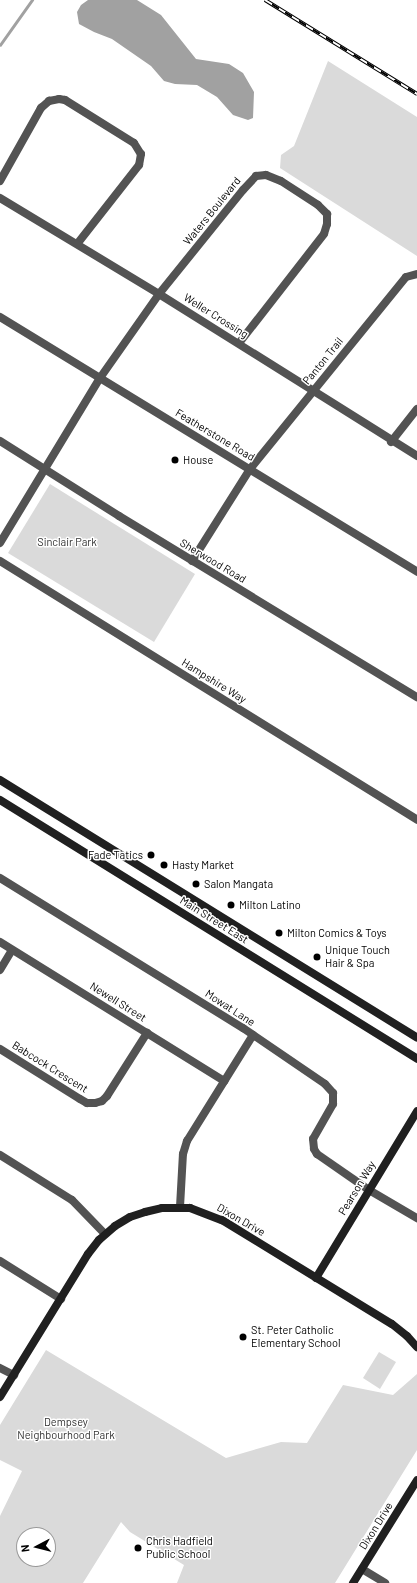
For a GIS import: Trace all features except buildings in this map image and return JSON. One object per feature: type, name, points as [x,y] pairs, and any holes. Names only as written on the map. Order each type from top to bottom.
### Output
[{"type":"main road","name":"Main Street East","points":[[0,780],[417,1038]]},
{"type":"main road","name":"Main Street East","points":[[0,800],[417,1059]]},
{"type":"main road","name":"Pearson Way","points":[[316,1278],[417,1111]]},
{"type":"main road","name":"Dixon Drive","points":[[0,1397],[88,1254],[105,1234],[118,1224],[137,1214],[152,1210],[180,1207],[198,1210],[222,1220],[392,1324],[407,1336],[417,1347]]},
{"type":"main road","name":"Dixon Drive","points":[[353,1583],[417,1480]]},
{"type":"street","points":[[0,181],[41,108],[49,101],[59,99],[65,100],[134,143],[141,154],[140,165],[77,244]]},
{"type":"street","name":"Waters Boulevard","points":[[0,543],[100,378],[159,294],[243,190],[256,176],[266,175],[298,191],[327,214],[327,224],[324,234],[239,343]]},
{"type":"street","name":"Weller Crossing","points":[[0,198],[239,343],[312,392],[391,442],[417,456]]},
{"type":"street","name":"Panton Trail","points":[[192,561],[250,469],[406,276],[417,274]]},
{"type":"street","name":"Featherstone Road","points":[[0,317],[417,572]]},
{"type":"street","points":[[391,442],[417,409]]},
{"type":"street","name":"Sherwood Road","points":[[0,441],[192,561],[417,697]]},
{"type":"street","name":"Hampshire Way","points":[[0,561],[417,820]]},
{"type":"street","name":"Mowat Lane","points":[[0,878],[253,1035],[325,1084],[333,1093],[333,1104],[314,1139],[314,1149],[316,1154],[369,1190]]},
{"type":"street","name":"Newell Street","points":[[0,942],[224,1081]]},
{"type":"street","points":[[0,970],[12,950]]},
{"type":"street","name":"Babcock Crescent","points":[[0,1049],[87,1103],[95,1103],[102,1101],[109,1093],[147,1033]]},
{"type":"street","points":[[180,1207],[184,1148],[191,1133],[253,1035]]},
{"type":"street","points":[[0,1155],[72,1200],[105,1234]]},
{"type":"street","points":[[369,1190],[417,1218]]},
{"type":"street","points":[[0,1261],[61,1299]]},
{"type":"street","points":[[0,1368],[14,1375]]},
{"type":"street","points":[[362,1569],[385,1583]]},
{"type":"green space","points":[[328,61],[417,117],[417,256],[280,168],[281,155],[294,146]]},
{"type":"green space","name":"Sinclair Park","points":[[50,484],[195,574],[154,642],[8,553]]},
{"type":"green space","name":"Dempsey Neighbourhood Park","points":[[46,1350],[226,1458],[281,1442],[307,1443],[343,1385],[393,1395],[417,1374],[417,1450],[335,1583],[177,1583],[184,1565],[130,1532],[121,1522],[83,1583],[0,1583],[0,1516],[22,1471],[0,1460],[0,1425]]},
{"type":"green space","points":[[379,1352],[396,1362],[380,1389],[363,1378]]},
{"type":"shaded area","points":[[88,0],[137,0],[161,15],[196,59],[229,64],[243,73],[254,92],[253,118],[248,120],[233,115],[217,97],[197,85],[175,84],[164,81],[151,66],[112,39],[79,24],[77,12],[81,5]]},
{"type":"waterway","points":[[0,45],[32,0]]},
{"type":"railway","points":[[265,0],[417,94]]},
{"type":"place","name":"House","points":[[175,460]]},
{"type":"place","name":"Fade Tatics","points":[[151,855]]},
{"type":"place","name":"Hasty Market","points":[[164,865]]},
{"type":"place","name":"Salon Mangata","points":[[196,884]]},
{"type":"place","name":"Milton Latino","points":[[231,905]]},
{"type":"place","name":"Milton Comics & Toys","points":[[279,933]]},
{"type":"place","name":"Unique Touch Hair & Spa","points":[[317,957]]},
{"type":"place","name":"St. Peter Catholic Elementary School","points":[[243,1337]]},
{"type":"place","name":"Chris Hadfield Public School","points":[[138,1548]]}]
